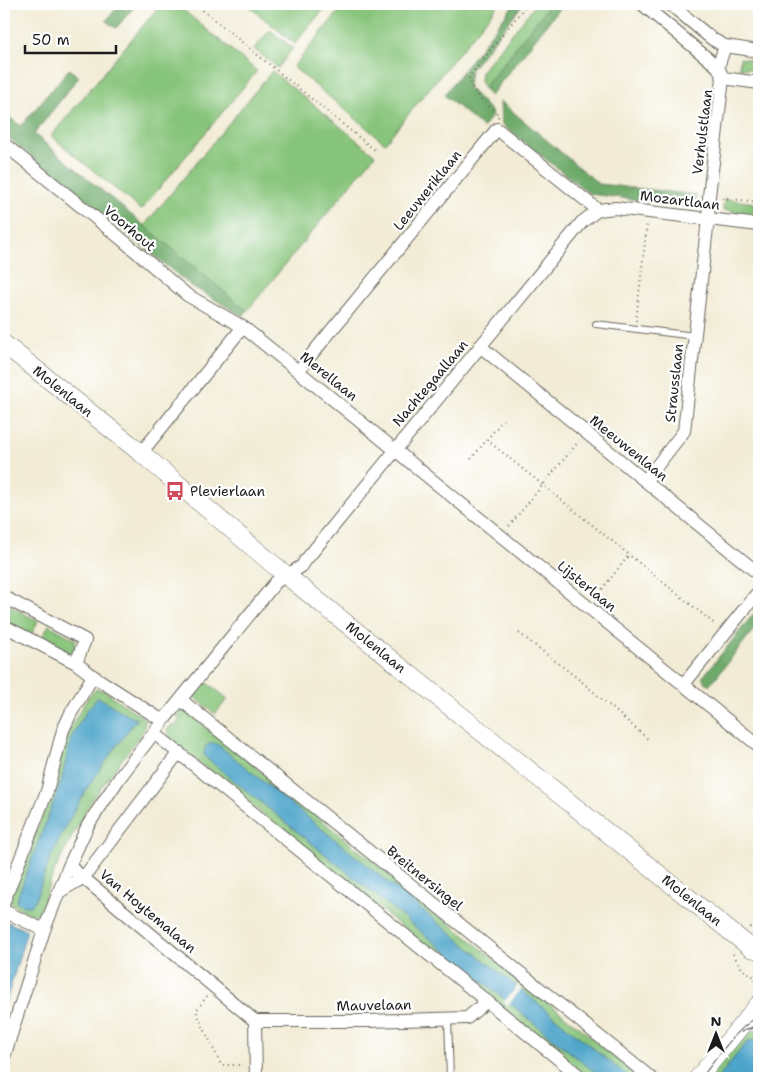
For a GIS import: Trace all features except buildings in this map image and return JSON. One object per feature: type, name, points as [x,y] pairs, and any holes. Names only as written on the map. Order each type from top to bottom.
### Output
[{"type":"main road","name":"Molenlaan","points":[[4,344],[141,453],[287,576],[756,953]]},
{"type":"main road","points":[[698,1078],[759,1004]]},
{"type":"street","points":[[642,4],[721,72]]},
{"type":"street","points":[[670,4],[712,39],[725,46],[759,50]]},
{"type":"street","name":"Verhulstlaan","points":[[708,218],[725,46]]},
{"type":"street","name":"Verhulstlaan","points":[[721,72],[759,83]]},
{"type":"street","points":[[497,129],[598,210]]},
{"type":"street","name":"Leeuweriklaan","points":[[298,370],[497,129]]},
{"type":"street","name":"Voorhout","points":[[6,150],[119,237],[187,295],[243,327]]},
{"type":"street","name":"Mozartlaan","points":[[598,210],[615,208],[759,224]]},
{"type":"street","name":"Nachtegaallaan","points":[[4,1057],[11,1015],[69,866],[88,825],[120,777],[276,582],[302,566],[395,449],[582,222],[598,210]]},
{"type":"street","name":"Strausslaan","points":[[645,481],[684,433],[708,218]]},
{"type":"street","points":[[141,453],[243,327]]},
{"type":"street","name":"Merellaan","points":[[243,327],[395,449]]},
{"type":"street","name":"Meeuwenlaan","points":[[480,346],[759,574]]},
{"type":"street","name":"Lijsterlaan","points":[[395,449],[759,746]]},
{"type":"street","points":[[684,684],[759,591]]},
{"type":"street","points":[[4,597],[85,640],[76,663]]},
{"type":"street","points":[[4,626],[76,663],[163,721]]},
{"type":"street","points":[[44,930],[5,908],[47,791],[64,730],[71,712],[94,676]]},
{"type":"street","name":"Breitnersingel","points":[[181,700],[651,1078]]},
{"type":"street","points":[[154,733],[582,1078]]},
{"type":"street","points":[[60,892],[84,877],[179,752]]},
{"type":"street","name":"Van Hoytemalaan","points":[[69,866],[255,1021]]},
{"type":"street","name":"Mauvelaan","points":[[255,1021],[369,1021],[467,1018],[487,1001]]},
{"type":"street","points":[[255,1021],[256,1071]]},
{"type":"lane","name":"Strausslaan","points":[[596,324],[695,336]]},
{"type":"lane","points":[[448,1018],[450,1078]]},
{"type":"path","points":[[195,4],[377,152]]},
{"type":"path","points":[[497,129],[498,115],[475,92],[468,77],[527,4]]},
{"type":"path","points":[[709,196],[759,202]]},
{"type":"path","points":[[635,328],[648,212]]},
{"type":"path","points":[[471,459],[503,420]]},
{"type":"path","points":[[501,536],[586,433]]},
{"type":"path","points":[[487,440],[726,633]]},
{"type":"path","points":[[588,606],[629,555]]},
{"type":"path","points":[[519,633],[581,681],[650,740]]},
{"type":"path","points":[[759,968],[755,979],[759,993]]},
{"type":"path","points":[[211,983],[196,1011],[221,1065],[256,1071]]},
{"type":"green space","points":[[120,4],[137,4],[116,28],[106,21]]},
{"type":"green space","points":[[161,4],[176,4],[257,71],[141,210],[51,136]]},
{"type":"green space","points":[[246,4],[328,4],[295,44]]},
{"type":"green space","points":[[345,4],[499,4],[385,143],[293,67]]},
{"type":"green space","points":[[514,4],[523,4],[471,69],[469,76],[468,87],[491,111],[492,116],[483,128],[444,95]]},
{"type":"green space","points":[[536,4],[550,4],[484,88],[480,81],[481,72]]},
{"type":"green space","points":[[550,4],[563,4],[490,96],[484,88]]},
{"type":"green space","points":[[270,30],[293,48],[278,68],[254,49]]},
{"type":"green space","points":[[740,58],[759,61],[759,70],[739,68]]},
{"type":"green space","points":[[69,69],[79,77],[34,134],[247,311],[243,316],[190,285],[4,134],[4,113],[21,126]]},
{"type":"green space","points":[[272,71],[375,155],[247,311],[144,226]]},
{"type":"green space","points":[[500,101],[599,184],[696,195],[695,207],[590,194],[501,124]]},
{"type":"green space","points":[[724,199],[755,203],[754,214],[723,210]]},
{"type":"green space","points":[[4,603],[38,621],[31,636],[4,621]]},
{"type":"green space","points":[[759,607],[759,623],[709,686],[702,678]]},
{"type":"green space","points":[[49,625],[76,640],[72,653],[68,654],[41,639]]},
{"type":"green space","points":[[205,681],[228,699],[215,714],[193,696]]},
{"type":"green space","points":[[96,689],[103,690],[145,719],[144,730],[91,801],[54,872],[39,912],[33,915],[11,904],[9,900],[57,778],[62,749],[69,730],[88,697]]},
{"type":"green space","points":[[182,711],[186,711],[642,1078],[630,1078],[218,745],[204,754],[206,758],[602,1078],[589,1078],[172,741],[167,730],[172,724],[175,726],[180,719],[177,717]]},
{"type":"green space","points":[[759,1030],[759,1039],[747,1042],[718,1078],[704,1078],[741,1037]]},
{"type":"water","points":[[98,697],[137,719],[136,722],[134,722],[91,782],[69,820],[50,859],[35,901],[30,906],[23,906],[16,901],[61,782],[71,738],[87,710]]},
{"type":"water","points":[[215,743],[630,1078],[602,1078],[206,758],[204,754],[205,747]]},
{"type":"water","points":[[6,921],[27,931],[4,1009],[4,930]]},
{"type":"water","points":[[759,1039],[759,1078],[718,1078],[747,1042]]},
{"type":"pier","points":[[518,985],[522,988],[508,1005],[504,1002]]},
{"type":"tram line","points":[[701,1078],[743,1027],[759,1017]]},
{"type":"tram line","points":[[741,1032],[759,1027]]},
{"type":"place","name":"Plevierlaan","points":[[175,491]]}]
